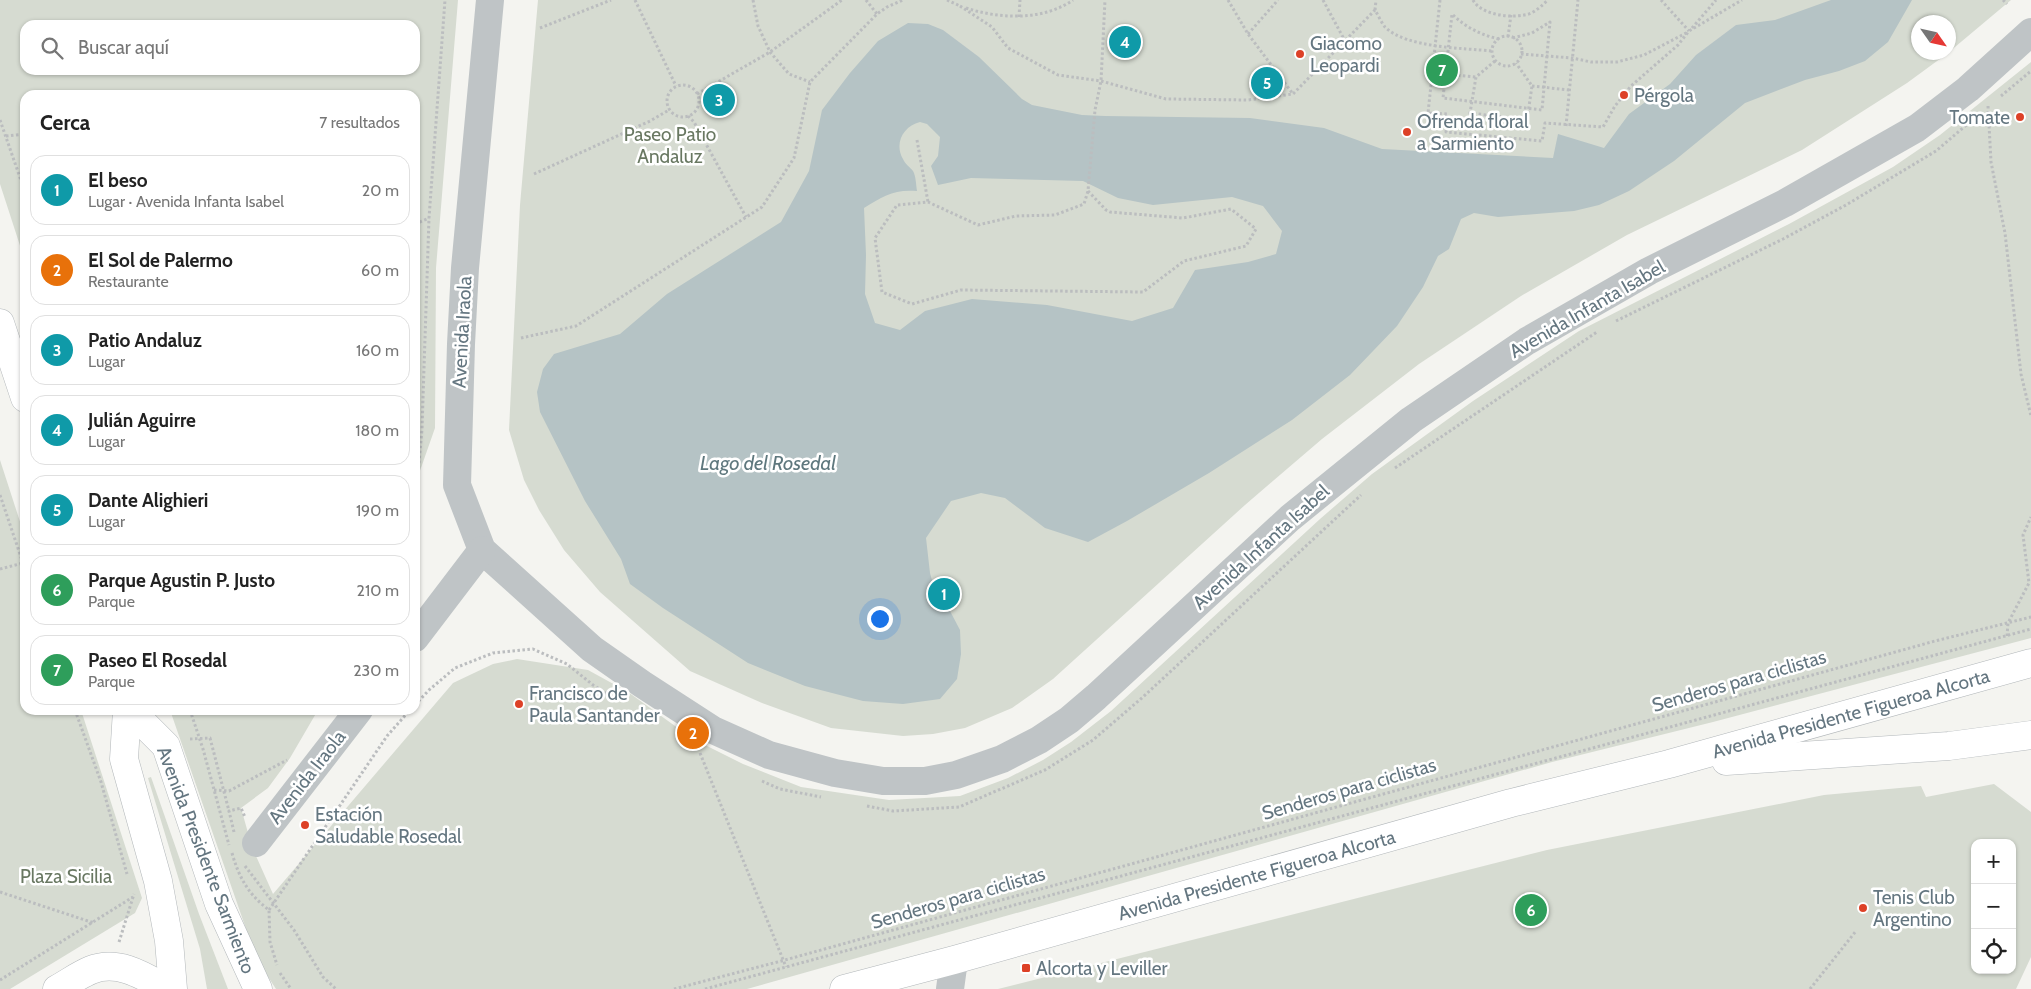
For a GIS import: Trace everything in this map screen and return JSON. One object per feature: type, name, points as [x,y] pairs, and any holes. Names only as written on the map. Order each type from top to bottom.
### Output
[{"type":"main road","points":[[0,323],[20,383]]},
{"type":"main road","name":"Avenida Presidente Figueroa Alcorta","points":[[844,989],[954,960],[1510,803],[1670,764],[2031,663]]},
{"type":"main road","name":"Avenida Presidente Sarmiento","points":[[128,715],[124,759],[158,881],[169,941],[173,989]]},
{"type":"main road","name":"Avenida Presidente Sarmiento","points":[[134,715],[166,746],[219,904],[258,989]]},
{"type":"main road","name":"Avenida Presidente Figueroa Alcorta","points":[[1670,764],[1949,746],[2031,735]]},
{"type":"main road","points":[[57,989],[92,970],[111,966],[125,968],[167,989]]},
{"type":"street","name":"Avenida Iraola","points":[[482,550],[457,485],[460,344],[465,268],[490,0]]},
{"type":"street","name":"Avenida Infanta Isabel","points":[[482,550],[592,649],[713,730],[768,755],[835,773],[883,781],[926,781],[956,775],[1002,759],[1039,740],[1069,720],[1290,518],[1428,409],[1527,341],[1633,280],[1785,203],[1917,128],[1968,89],[2031,32]]},
{"type":"street","points":[[420,631],[482,550]]},
{"type":"street","name":"Avenida Iraola","points":[[244,846],[355,715]]},
{"type":"street","points":[[950,989],[954,960]]},
{"type":"path","points":[[420,451],[429,218],[445,0]]},
{"type":"path","points":[[540,28],[612,0]]},
{"type":"path","points":[[634,0],[676,86]]},
{"type":"path","points":[[753,0],[758,26],[770,52],[789,74],[810,82]]},
{"type":"path","points":[[697,94],[770,52],[842,0]]},
{"type":"path","points":[[866,0],[877,14]]},
{"type":"path","points":[[521,338],[576,326],[762,207],[794,158],[810,82],[877,14],[903,0]]},
{"type":"path","points":[[947,0],[987,15],[1019,17],[1042,13],[1073,0]]},
{"type":"path","points":[[1019,17],[1020,0]]},
{"type":"path","points":[[1088,191],[1110,212],[1183,218],[1231,209],[1256,229],[1246,246],[1184,261],[1143,292],[961,290],[912,304],[882,292],[875,238],[897,205],[928,202],[978,225],[1016,216],[1056,215],[1084,204],[1088,191],[1100,81],[1105,0]]},
{"type":"path","points":[[1228,0],[1248,34],[1293,94]]},
{"type":"path","points":[[1248,34],[1278,0]]},
{"type":"path","points":[[1323,0],[1345,41]]},
{"type":"path","points":[[1376,0],[1375,10],[1385,27],[1402,37],[1418,42],[1492,51]]},
{"type":"path","points":[[1440,0],[1428,113],[1448,114],[1446,132],[1542,141],[1545,123],[1566,126],[1603,127],[1615,106],[1631,86],[1678,45],[1716,0]]},
{"type":"path","points":[[1473,0],[1475,4],[1496,15],[1525,16],[1537,10],[1548,0]]},
{"type":"path","points":[[1566,126],[1578,0]]},
{"type":"path","points":[[1662,0],[1689,31]]},
{"type":"path","points":[[1521,54],[1572,58],[1591,62],[1618,62],[1644,55],[1742,0]]},
{"type":"path","points":[[2003,0],[2007,4]]},
{"type":"path","points":[[960,6],[992,27],[1008,48],[1058,75],[1100,81],[1166,99],[1248,100],[1293,94],[1375,10]]},
{"type":"path","points":[[1452,14],[1470,28],[1499,39],[1508,37],[1513,38],[1532,32],[1550,22],[1542,110],[1443,98],[1452,14]]},
{"type":"path","points":[[1508,37],[1511,15]]},
{"type":"path","points":[[1499,39],[1493,46],[1492,51],[1495,61],[1503,66],[1516,63],[1521,54],[1520,44],[1513,38]]},
{"type":"path","points":[[1495,61],[1476,77],[1470,113],[1527,120],[1532,86],[1516,63]]},
{"type":"path","points":[[1981,113],[2031,71]]},
{"type":"path","points":[[1433,73],[1476,77]]},
{"type":"path","points":[[686,85],[692,87],[697,94],[698,105],[693,113],[688,116],[678,116],[669,110],[666,99],[671,89],[676,86],[686,85]]},
{"type":"path","points":[[1532,86],[1569,90]]},
{"type":"path","points":[[1988,106],[1991,162],[2005,233],[2021,374],[2031,416]]},
{"type":"path","points":[[534,174],[650,121],[669,110]]},
{"type":"path","points":[[688,116],[694,122],[746,217]]},
{"type":"path","points":[[1614,322],[1783,239],[1846,205],[1936,151],[1973,119]]},
{"type":"path","points":[[0,120],[20,177]]},
{"type":"path","points":[[6,136],[20,135]]},
{"type":"path","points":[[917,140],[928,202]]},
{"type":"path","points":[[420,222],[429,218]]},
{"type":"path","points":[[1393,470],[1605,327]]},
{"type":"path","points":[[936,808],[958,807],[999,790],[1044,770],[1093,740],[1143,697],[1364,492]]},
{"type":"path","points":[[0,495],[20,554]]},
{"type":"path","points":[[2007,636],[2008,623],[2030,585],[2023,535],[2031,517]]},
{"type":"path","points":[[0,569],[20,564]]},
{"type":"path","name":"Senderos para ciclistas","points":[[674,989],[1916,646],[2031,618]]},
{"type":"path","points":[[705,989],[2031,629]]},
{"type":"path","points":[[420,700],[455,668],[493,653],[533,649],[567,664],[593,685],[624,704]]},
{"type":"path","points":[[77,715],[96,769],[130,883]]},
{"type":"path","points":[[192,715],[199,738]]},
{"type":"path","points":[[269,910],[387,736],[406,715]]},
{"type":"path","points":[[700,753],[786,967]]},
{"type":"path","points":[[214,790],[229,791],[290,758]]},
{"type":"path","points":[[244,846],[241,808],[228,811],[244,846],[274,904],[294,930],[323,977],[336,989]]},
{"type":"path","points":[[0,980],[133,897],[134,890]]},
{"type":"path","points":[[0,892],[94,923]]},
{"type":"path","points":[[1810,989],[1856,931]]},
{"type":"green space","points":[[0,0],[458,0],[436,268],[435,428],[420,471],[420,90],[20,90],[20,246],[0,184]]},
{"type":"green space","name":"Paseo Patio Andaluz","points":[[538,0],[2011,0],[1956,46],[1956,15],[1911,15],[1911,60],[1938,60],[1907,83],[1802,150],[1627,235],[1521,296],[1419,364],[1322,439],[1245,505],[1053,679],[1012,708],[965,728],[933,734],[903,736],[831,728],[762,703],[690,671],[600,592],[564,550],[539,510],[524,480],[509,430],[520,205]]},
{"type":"green space","points":[[2031,62],[2031,638],[1713,722],[1552,762],[747,989],[276,989],[263,969],[252,946],[172,715],[315,715],[290,758],[268,788],[241,808],[252,847],[273,894],[453,683],[493,664],[517,659],[588,670],[628,692],[693,739],[743,764],[801,787],[889,800],[960,796],[1008,778],[1043,760],[1071,742],[1111,711],[1320,519],[1372,474],[1473,401],[1579,331],[1789,224],[1893,167],[1940,135]]},
{"type":"green space","name":"Plaza Sicilia","points":[[0,460],[20,522],[20,715],[83,715],[142,898],[135,913],[10,989],[0,989]]},
{"type":"green space","points":[[151,777],[199,914],[228,989],[207,989],[200,949],[148,778]]},
{"type":"green space","points":[[1994,784],[2031,812],[2031,957],[2016,989],[998,989],[1547,850],[1824,795],[1921,786],[1926,797]]},
{"type":"water","name":"Lago del Rosedal","points":[[1831,0],[1912,0],[1888,42],[1865,61],[1839,71],[1805,80],[1745,103],[1674,161],[1629,191],[1599,205],[1574,211],[1498,217],[1474,213],[1461,219],[1449,249],[1438,256],[1423,287],[1397,326],[1350,375],[1292,420],[1209,473],[1088,542],[1045,528],[1005,498],[981,493],[951,501],[926,538],[930,573],[936,595],[950,611],[960,630],[961,654],[957,679],[940,699],[903,704],[863,701],[805,686],[748,663],[663,608],[630,584],[621,559],[585,501],[540,412],[537,392],[543,369],[554,354],[620,334],[667,294],[781,222],[809,171],[822,110],[850,73],[878,41],[908,23],[928,24],[943,30],[979,57],[1022,99],[1032,105],[1082,115],[1250,118],[1324,128],[1382,149],[1553,158],[1558,134],[1604,148],[1629,114],[1670,84],[1696,55],[1736,25],[1775,20]],"holes":[[[920,122],[927,124],[940,137],[938,156],[931,166],[938,185],[971,178],[1083,181],[1118,198],[1153,205],[1232,197],[1263,206],[1282,231],[1276,254],[1248,262],[1195,270],[1173,308],[1132,321],[1047,305],[972,299],[925,311],[900,330],[875,323],[865,294],[864,208],[895,192],[917,191],[914,173],[905,162],[899,147],[902,136],[909,127]]]},
{"type":"place","name":"Julián Aguirre","points":[[1125,42]]},
{"type":"place","name":"Giacomo Leopardi","points":[[1300,54]]},
{"type":"place","name":"Paseo El Rosedal","points":[[1442,70]]},
{"type":"place","name":"Dante Alighieri","points":[[1267,83]]},
{"type":"place","name":"Pérgola","points":[[1624,95]]},
{"type":"place","name":"Patio Andaluz","points":[[719,100]]},
{"type":"place","name":"Tomate","points":[[2020,117]]},
{"type":"place","name":"Ofrenda floral a Sarmiento","points":[[1407,132]]},
{"type":"place","name":"El beso","points":[[944,594]]},
{"type":"place","name":"Francisco de Paula Santander","points":[[519,704]]},
{"type":"place","name":"El Sol de Palermo","points":[[693,733]]},
{"type":"place","name":"Estación Saludable Rosedal","points":[[305,825]]},
{"type":"place","name":"Tenis Club Argentino","points":[[1863,908]]},
{"type":"place","name":"Parque Agustin P. Justo","points":[[1531,910]]},
{"type":"place","name":"Alcorta y Leviller","points":[[1026,968]]}]
